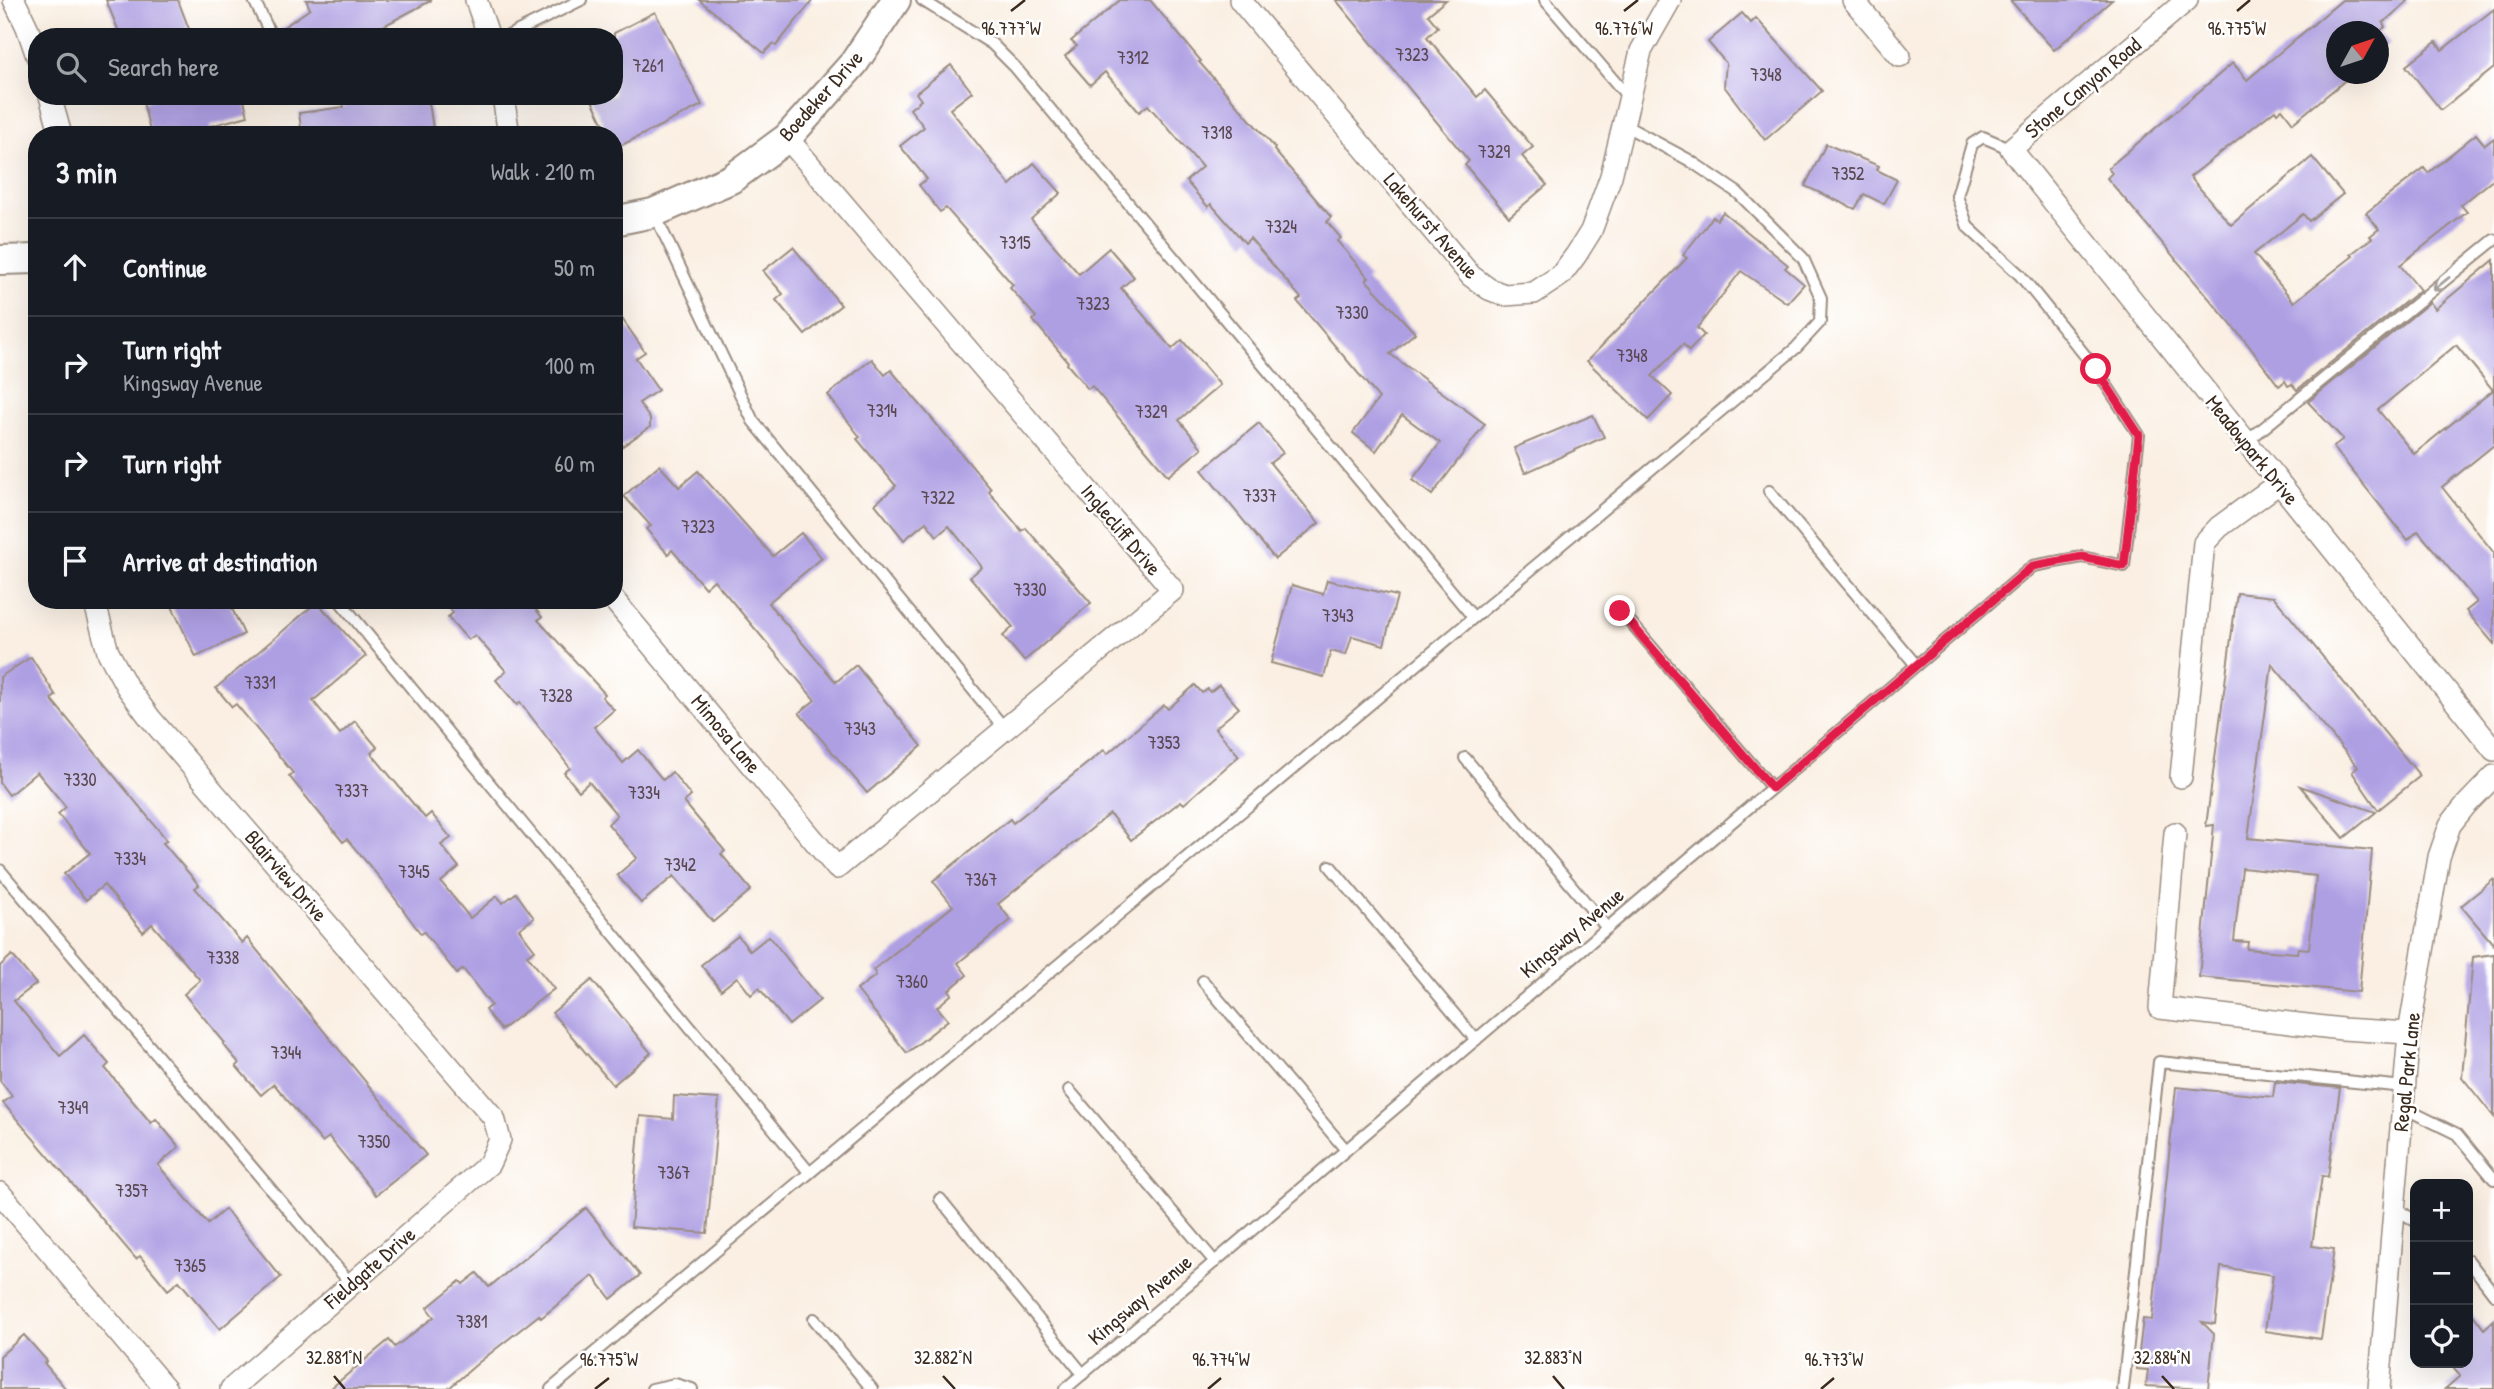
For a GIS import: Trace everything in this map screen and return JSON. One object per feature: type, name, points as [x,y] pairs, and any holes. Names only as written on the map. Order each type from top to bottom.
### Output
[{"type":"street","points":[[13,0],[28,30]]},
{"type":"street","points":[[476,0],[486,28]]},
{"type":"street","name":"Boedeker Drive","points":[[623,219],[653,213],[731,179],[787,138],[855,63],[896,0]]},
{"type":"street","name":"Lakehurst Avenue","points":[[1240,0],[1472,276],[1489,289],[1504,295],[1534,293],[1561,275],[1591,231],[1611,176],[1641,51],[1670,0]]},
{"type":"street","points":[[1853,0],[1900,56]]},
{"type":"street","name":"Stone Canyon Road","points":[[2011,149],[2188,0]]},
{"type":"street","points":[[53,105],[58,126]]},
{"type":"street","points":[[504,105],[508,126]]},
{"type":"street","name":"Inglecliff Drive","points":[[787,138],[1172,590],[837,868]]},
{"type":"street","name":"Meadowpark Drive","points":[[2011,149],[2494,750]]},
{"type":"street","points":[[0,260],[28,260]]},
{"type":"street","points":[[2181,777],[2204,543],[2219,527],[2279,483]]},
{"type":"street","name":"Blairview Drive","points":[[96,609],[108,652],[127,687],[159,729],[494,1118],[500,1140]]},
{"type":"street","name":"Mimosa Lane","points":[[621,609],[837,868]]},
{"type":"street","name":"Regal Park Lane","points":[[2379,1389],[2409,1033],[2439,857],[2450,825],[2494,776]]},
{"type":"street","points":[[2175,833],[2160,1008],[2342,1030],[2409,1033]]},
{"type":"street","name":"Fieldgate Drive","points":[[231,1389],[489,1164],[500,1140]]},
{"type":"street","points":[[0,1193],[166,1389]]},
{"type":"lane","points":[[254,0],[268,28]]},
{"type":"lane","points":[[524,28],[581,0]]},
{"type":"lane","points":[[922,0],[992,44],[1015,67],[1473,617]]},
{"type":"lane","points":[[1545,0],[1628,97]]},
{"type":"lane","points":[[551,1389],[1796,348],[1820,322],[1821,298],[1803,258],[1738,193],[1689,160],[1624,125]]},
{"type":"lane","name":"Kingsway Avenue","points":[[1065,1389],[2033,566],[2082,557],[2124,566],[2139,435],[2096,369],[2020,275],[1968,227],[1957,196],[1972,144],[1983,137],[2011,149]]},
{"type":"lane","points":[[653,213],[753,421],[1005,729]]},
{"type":"lane","points":[[2245,443],[2494,240]]},
{"type":"lane","points":[[1769,491],[1916,665]]},
{"type":"lane","points":[[346,609],[809,1172]]},
{"type":"lane","points":[[1620,611],[1772,788]]},
{"type":"lane","points":[[1465,758],[1607,928]]},
{"type":"lane","points":[[1330,866],[1476,1040]]},
{"type":"lane","points":[[0,870],[351,1284]]},
{"type":"lane","points":[[1203,981],[1346,1150]]},
{"type":"lane","points":[[2123,1389],[2159,1062],[2403,1097],[2457,1134],[2494,1179]]},
{"type":"lane","points":[[1069,1090],[1215,1262]]},
{"type":"lane","points":[[940,1199],[1083,1374]]},
{"type":"lane","points":[[2394,1207],[2410,1218]]},
{"type":"lane","points":[[2473,1267],[2494,1293]]},
{"type":"lane","points":[[814,1319],[872,1389]]},
{"type":"lane","points":[[652,1389],[675,1384],[692,1389]]},
{"type":"building","points":[[106,0],[178,0],[189,28],[117,28]]},
{"type":"building","points":[[306,0],[432,0],[380,28],[282,28],[310,9]]},
{"type":"building","points":[[699,0],[813,0],[776,46],[773,44],[764,53]]},
{"type":"building","points":[[1120,0],[1150,0],[1331,217],[1327,222],[1341,238],[1337,241],[1369,278],[1366,280],[1415,333],[1390,354],[1485,424],[1432,495],[1412,480],[1440,443],[1402,415],[1376,451],[1353,433],[1379,398],[1297,301],[1301,298],[1250,238],[1245,243],[1211,204],[1208,207],[1186,181],[1202,167],[1148,105],[1139,112],[1105,72],[1090,85],[1065,56],[1077,46],[1071,41]]},
{"type":"building","points":[[1336,0],[1446,0],[1428,15],[1438,27],[1427,37],[1477,97],[1485,90],[1533,147],[1522,156],[1547,185],[1509,217],[1465,165],[1469,161]]},
{"type":"building","points":[[2010,0],[2112,0],[2054,50]]},
{"type":"building","points":[[2342,0],[2409,0],[2385,21],[2326,21],[2326,84],[2341,84],[2293,123],[2282,109],[2277,113],[2275,110],[2190,177],[2231,225],[2312,157],[2343,194],[2309,221],[2303,214],[2254,254],[2294,302],[2372,238],[2370,236],[2379,229],[2366,213],[2424,168],[2428,173],[2476,134],[2485,145],[2494,138],[2494,179],[2461,205],[2467,212],[2400,265],[2420,290],[2297,390],[2292,384],[2288,386],[2285,381],[2279,386],[2246,342],[2107,178],[2112,173],[2108,168],[2233,63],[2247,80]]},
{"type":"building","points":[[2494,9],[2494,68],[2441,110],[2406,66],[2436,42],[2442,50]]},
{"type":"building","points":[[655,12],[702,105],[623,144],[623,126],[605,126],[594,105],[623,105],[623,28]]},
{"type":"building","points":[[1742,13],[1751,23],[1756,18],[1822,91],[1765,140],[1724,86],[1726,63],[1708,42]]},
{"type":"building","points":[[951,65],[972,92],[950,109],[1010,185],[1034,163],[1061,193],[1031,219],[1079,274],[1109,248],[1134,277],[1121,288],[1172,349],[1182,340],[1220,385],[1179,420],[1202,448],[1168,476],[1092,386],[1088,389],[1067,364],[1033,320],[1036,317],[1010,288],[1013,285],[946,208],[940,212],[919,185],[927,179],[900,146],[924,127],[910,109],[921,100],[916,93]]},
{"type":"building","points":[[144,105],[245,105],[248,116],[210,126],[149,126]]},
{"type":"building","points":[[429,105],[433,126],[301,126],[299,113],[344,107]]},
{"type":"building","points":[[1826,144],[1879,166],[1877,170],[1897,180],[1884,204],[1864,194],[1855,209],[1805,186]]},
{"type":"building","points":[[1723,212],[1788,265],[1785,268],[1804,284],[1787,303],[1741,271],[1697,328],[1704,335],[1689,351],[1683,344],[1652,376],[1672,395],[1648,420],[1587,361],[1687,258],[1683,255],[1713,217],[1717,220]]},
{"type":"building","points":[[793,247],[841,305],[805,335],[776,300],[783,294],[763,271]]},
{"type":"building","points":[[2494,260],[2494,445],[2442,487],[2494,553],[2494,644],[2466,611],[2477,602],[2418,531],[2408,540],[2333,447],[2343,439],[2308,402],[2430,302],[2435,309]],"holes":[[[2456,345],[2493,390],[2414,454],[2378,410]]]},
{"type":"building","points":[[623,320],[645,352],[636,358],[658,390],[639,403],[650,419],[650,427],[623,446]]},
{"type":"building","points":[[872,359],[885,375],[891,370],[991,489],[989,492],[1022,531],[1026,528],[1091,603],[1024,661],[1003,636],[1013,627],[970,577],[982,567],[949,526],[937,536],[926,522],[904,540],[875,504],[896,486],[857,439],[860,437],[828,395]]},
{"type":"building","points":[[1593,415],[1604,437],[1525,473],[1514,448]]},
{"type":"building","points":[[1259,423],[1283,453],[1270,463],[1319,523],[1275,559],[1202,470]]},
{"type":"building","points":[[659,465],[679,487],[698,471],[773,556],[801,533],[822,558],[768,603],[836,682],[856,665],[922,746],[867,793],[799,713],[815,700],[714,580],[705,588],[672,550],[668,554],[646,529],[651,526],[624,496]]},
{"type":"building","points":[[1327,580],[1397,596],[1384,645],[1352,636],[1346,655],[1331,651],[1324,677],[1271,663],[1292,585],[1323,594]]},
{"type":"building","points":[[2237,593],[2274,597],[2420,776],[2378,810],[2352,772],[2358,767],[2272,664],[2248,838],[2372,850],[2359,992],[2199,977],[2214,825],[2206,826]],"holes":[[[2242,868],[2316,876],[2309,949],[2298,948],[2297,953],[2247,949],[2248,942],[2234,941]]]},
{"type":"building","points":[[173,609],[232,609],[244,634],[196,657]]},
{"type":"building","points":[[309,609],[323,609],[366,656],[313,701],[340,734],[355,721],[377,747],[371,753],[425,818],[431,813],[451,838],[441,845],[459,867],[441,882],[470,918],[497,896],[503,903],[516,893],[534,918],[519,929],[535,950],[527,955],[554,989],[501,1030],[485,1010],[491,1005],[463,969],[457,974],[424,932],[421,934],[380,878],[347,839],[343,842],[289,776],[293,773],[236,704],[232,707],[216,688]]},
{"type":"building","points":[[450,609],[535,609],[542,617],[538,620],[605,694],[602,697],[614,710],[594,727],[623,763],[638,750],[663,780],[672,772],[691,796],[684,802],[725,851],[721,854],[751,890],[713,922],[674,876],[641,903],[617,875],[637,858],[608,824],[617,815],[589,782],[579,791],[564,773],[570,768],[520,702],[517,705],[496,680],[506,671],[475,635],[468,640],[448,617],[453,613]]},
{"type":"building","points":[[31,657],[56,696],[51,699],[167,840],[163,843],[199,885],[195,888],[242,943],[247,938],[426,1155],[376,1195],[329,1137],[322,1142],[274,1084],[261,1095],[236,1066],[239,1063],[223,1044],[225,1043],[184,994],[200,980],[152,924],[143,932],[104,885],[86,900],[64,874],[90,853],[58,814],[66,807],[37,772],[9,795],[0,783],[0,677]]},
{"type":"building","points":[[1195,685],[1202,693],[1208,689],[1210,692],[1219,685],[1239,708],[1215,728],[1239,756],[1184,804],[1181,801],[1131,840],[1110,814],[998,904],[1011,920],[958,963],[967,975],[949,990],[952,994],[937,1007],[948,1020],[907,1053],[857,990],[876,975],[873,970],[953,906],[933,881],[1010,819],[1013,823],[1104,750],[1107,754],[1164,705],[1168,709]]},
{"type":"building","points":[[2300,786],[2376,812],[2344,838]]},
{"type":"building","points":[[2494,879],[2494,945],[2461,906]]},
{"type":"building","points":[[738,936],[750,951],[769,936],[820,1000],[789,1025],[759,988],[751,995],[737,977],[721,990],[701,965]]},
{"type":"building","points":[[2494,954],[2494,1117],[2462,1077],[2473,957]]},
{"type":"building","points":[[12,955],[36,984],[14,1001],[60,1056],[84,1035],[109,1064],[105,1068],[151,1123],[156,1119],[179,1147],[158,1165],[208,1224],[225,1209],[281,1277],[220,1329],[179,1281],[168,1290],[140,1256],[136,1259],[3,1103],[12,1096],[0,1081],[0,966]]},
{"type":"building","points":[[592,980],[651,1053],[613,1085],[552,1013]]},
{"type":"building","points":[[2275,1082],[2340,1088],[2328,1177],[2322,1176],[2312,1246],[2334,1249],[2321,1339],[2265,1331],[2273,1275],[2221,1267],[2215,1324],[2202,1322],[2214,1334],[2208,1389],[2146,1386],[2148,1370],[2137,1369],[2143,1319],[2152,1320],[2176,1087],[2273,1097]]},
{"type":"building","points":[[674,1096],[719,1099],[707,1233],[631,1227],[640,1116],[673,1119]]},
{"type":"building","points":[[586,1208],[640,1275],[611,1299],[593,1276],[541,1318],[539,1315],[448,1389],[330,1389],[389,1340],[395,1347],[434,1317],[427,1308],[460,1281],[463,1284],[477,1273],[489,1287]]},
{"type":"building","points":[[2473,1315],[2484,1329],[2494,1320],[2494,1389],[2445,1389],[2460,1376],[2453,1368],[2473,1368]]},
{"type":"building","points":[[24,1335],[47,1361],[44,1363],[66,1389],[0,1389],[0,1356]]},
{"type":"route","points":[[1620,611],[1772,788],[2033,566],[2082,557],[2124,566],[2139,435],[2096,369]]}]
